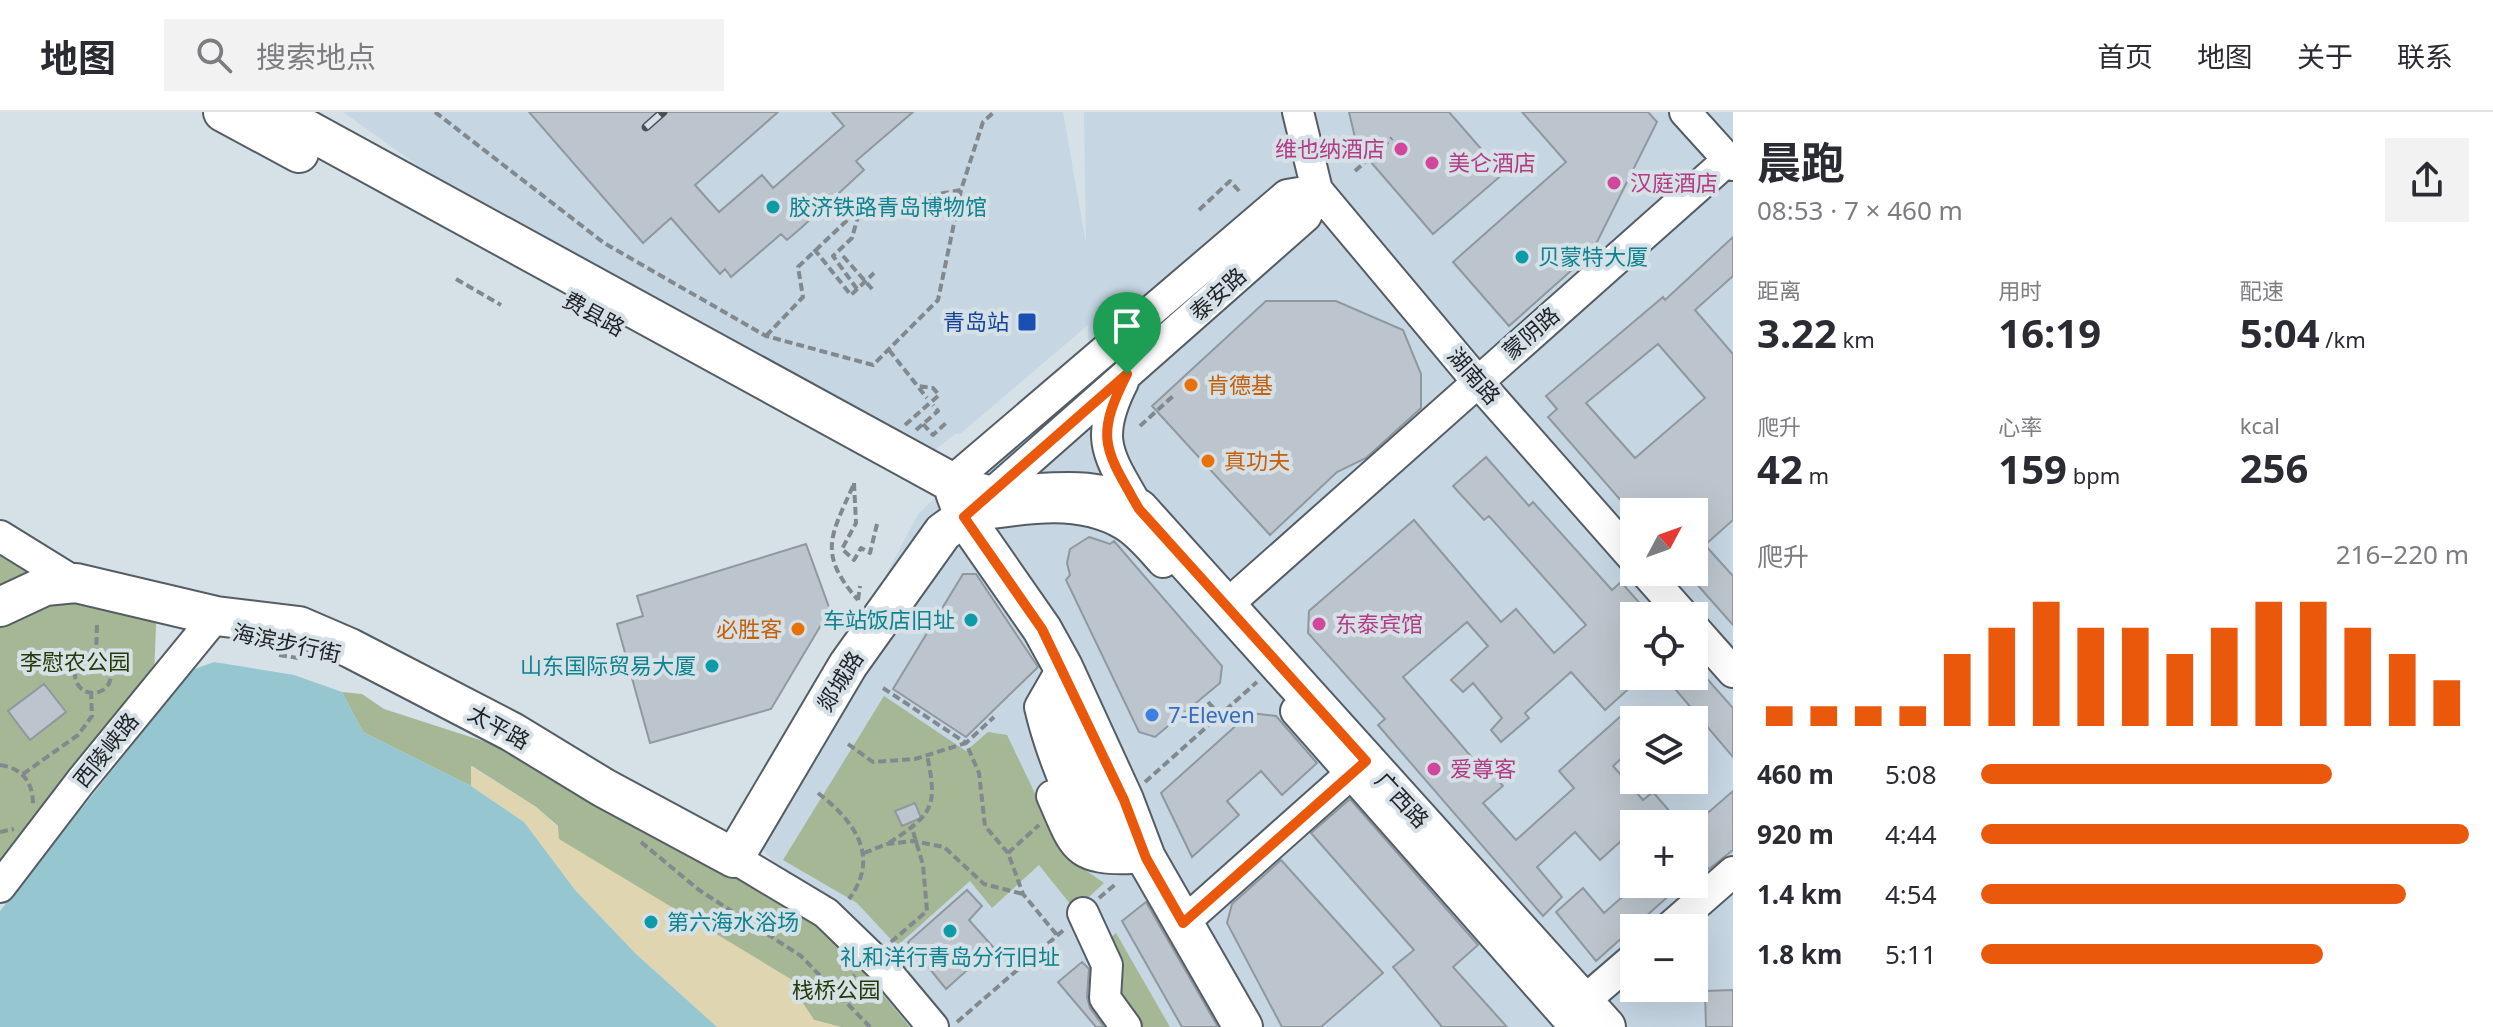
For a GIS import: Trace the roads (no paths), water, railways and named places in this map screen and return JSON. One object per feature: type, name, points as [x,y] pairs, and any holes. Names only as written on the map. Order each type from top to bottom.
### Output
[{"type":"main road","name":"费县路","points":[[223,112],[969,498]]},
{"type":"main road","name":"费县路","points":[[275,112],[969,498]]},
{"type":"main road","name":"广西路","points":[[969,498],[1059,489],[1123,499],[1139,509],[1228,604],[1358,767],[1577,1020]]},
{"type":"main road","points":[[969,498],[1042,629],[1052,686],[1124,800],[1146,858],[1243,1027]]},
{"type":"main road","name":"郯城路","points":[[734,858],[848,665],[969,498]]},
{"type":"main road","name":"太平路","points":[[0,607],[45,586],[76,583],[216,616],[299,626],[350,648],[512,732],[604,788],[734,858]]},
{"type":"street","points":[[314,112],[332,124],[377,168]]},
{"type":"street","points":[[1298,112],[1317,190]]},
{"type":"street","points":[[1685,112],[1731,162]]},
{"type":"street","name":"蒙阴路","points":[[1228,604],[1477,381],[1731,162]]},
{"type":"street","name":"泰安路","points":[[969,498],[1287,195],[1317,190]]},
{"type":"street","name":"泰安路","points":[[969,498],[1127,374],[1306,216],[1317,190]]},
{"type":"street","name":"湖南路","points":[[1317,190],[1477,381],[1620,543]]},
{"type":"street","points":[[1127,374],[1109,410],[1106,435],[1113,462],[1139,509]]},
{"type":"street","name":"广西路","points":[[969,498],[1092,511],[1122,523],[1141,538],[1358,767]]},
{"type":"street","points":[[0,536],[76,583]]},
{"type":"street","points":[[1657,586],[1672,602]]},
{"type":"street","name":"西陵峡路","points":[[0,887],[81,781],[216,616]]},
{"type":"street","points":[[1708,644],[1733,672]]},
{"type":"street","points":[[1052,686],[1028,725],[1027,740],[1072,841],[1082,853],[1105,859],[1146,858]]},
{"type":"street","points":[[1183,923],[1358,767]]},
{"type":"street","name":"太平路","points":[[734,858],[826,913],[946,1024]]},
{"type":"street","points":[[1685,914],[1733,872]]},
{"type":"street","points":[[1083,913],[1107,965],[1105,998],[1126,1027]]},
{"type":"street","points":[[1577,1020],[1620,973]]},
{"type":"water","points":[[214,662],[294,675],[342,692],[363,732],[471,786],[524,822],[575,890],[636,954],[717,1027],[0,1027],[0,911],[192,670]]},
{"type":"railway","points":[[646,127],[663,112]]},
{"type":"place","name":"维也纳酒店","points":[[1401,149]]},
{"type":"place","name":"美仑酒店","points":[[1432,163]]},
{"type":"place","name":"汉庭酒店","points":[[1614,183]]},
{"type":"place","name":"胶济铁路青岛博物馆","points":[[773,207]]},
{"type":"place","name":"贝蒙特大厦","points":[[1522,257]]},
{"type":"place","name":"青岛站","points":[[1027,322]]},
{"type":"place","name":"肯德基","points":[[1191,385]]},
{"type":"place","name":"真功夫","points":[[1208,461]]},
{"type":"place","name":"车站饭店旧址","points":[[971,620]]},
{"type":"place","name":"东泰宾馆","points":[[1319,624]]},
{"type":"place","name":"必胜客","points":[[798,629]]},
{"type":"place","name":"山东国际贸易大厦","points":[[712,666]]},
{"type":"place","name":"7-Eleven","points":[[1152,715]]},
{"type":"place","name":"爱尊客","points":[[1434,769]]},
{"type":"place","name":"第六海水浴场","points":[[651,922]]},
{"type":"place","name":"礼和洋行青岛分行旧址","points":[[950,931]]},
{"type":"park label","name":"李慰农公园","points":[[75,662]]},
{"type":"park label","name":"栈桥公园","points":[[836,990]]}]
